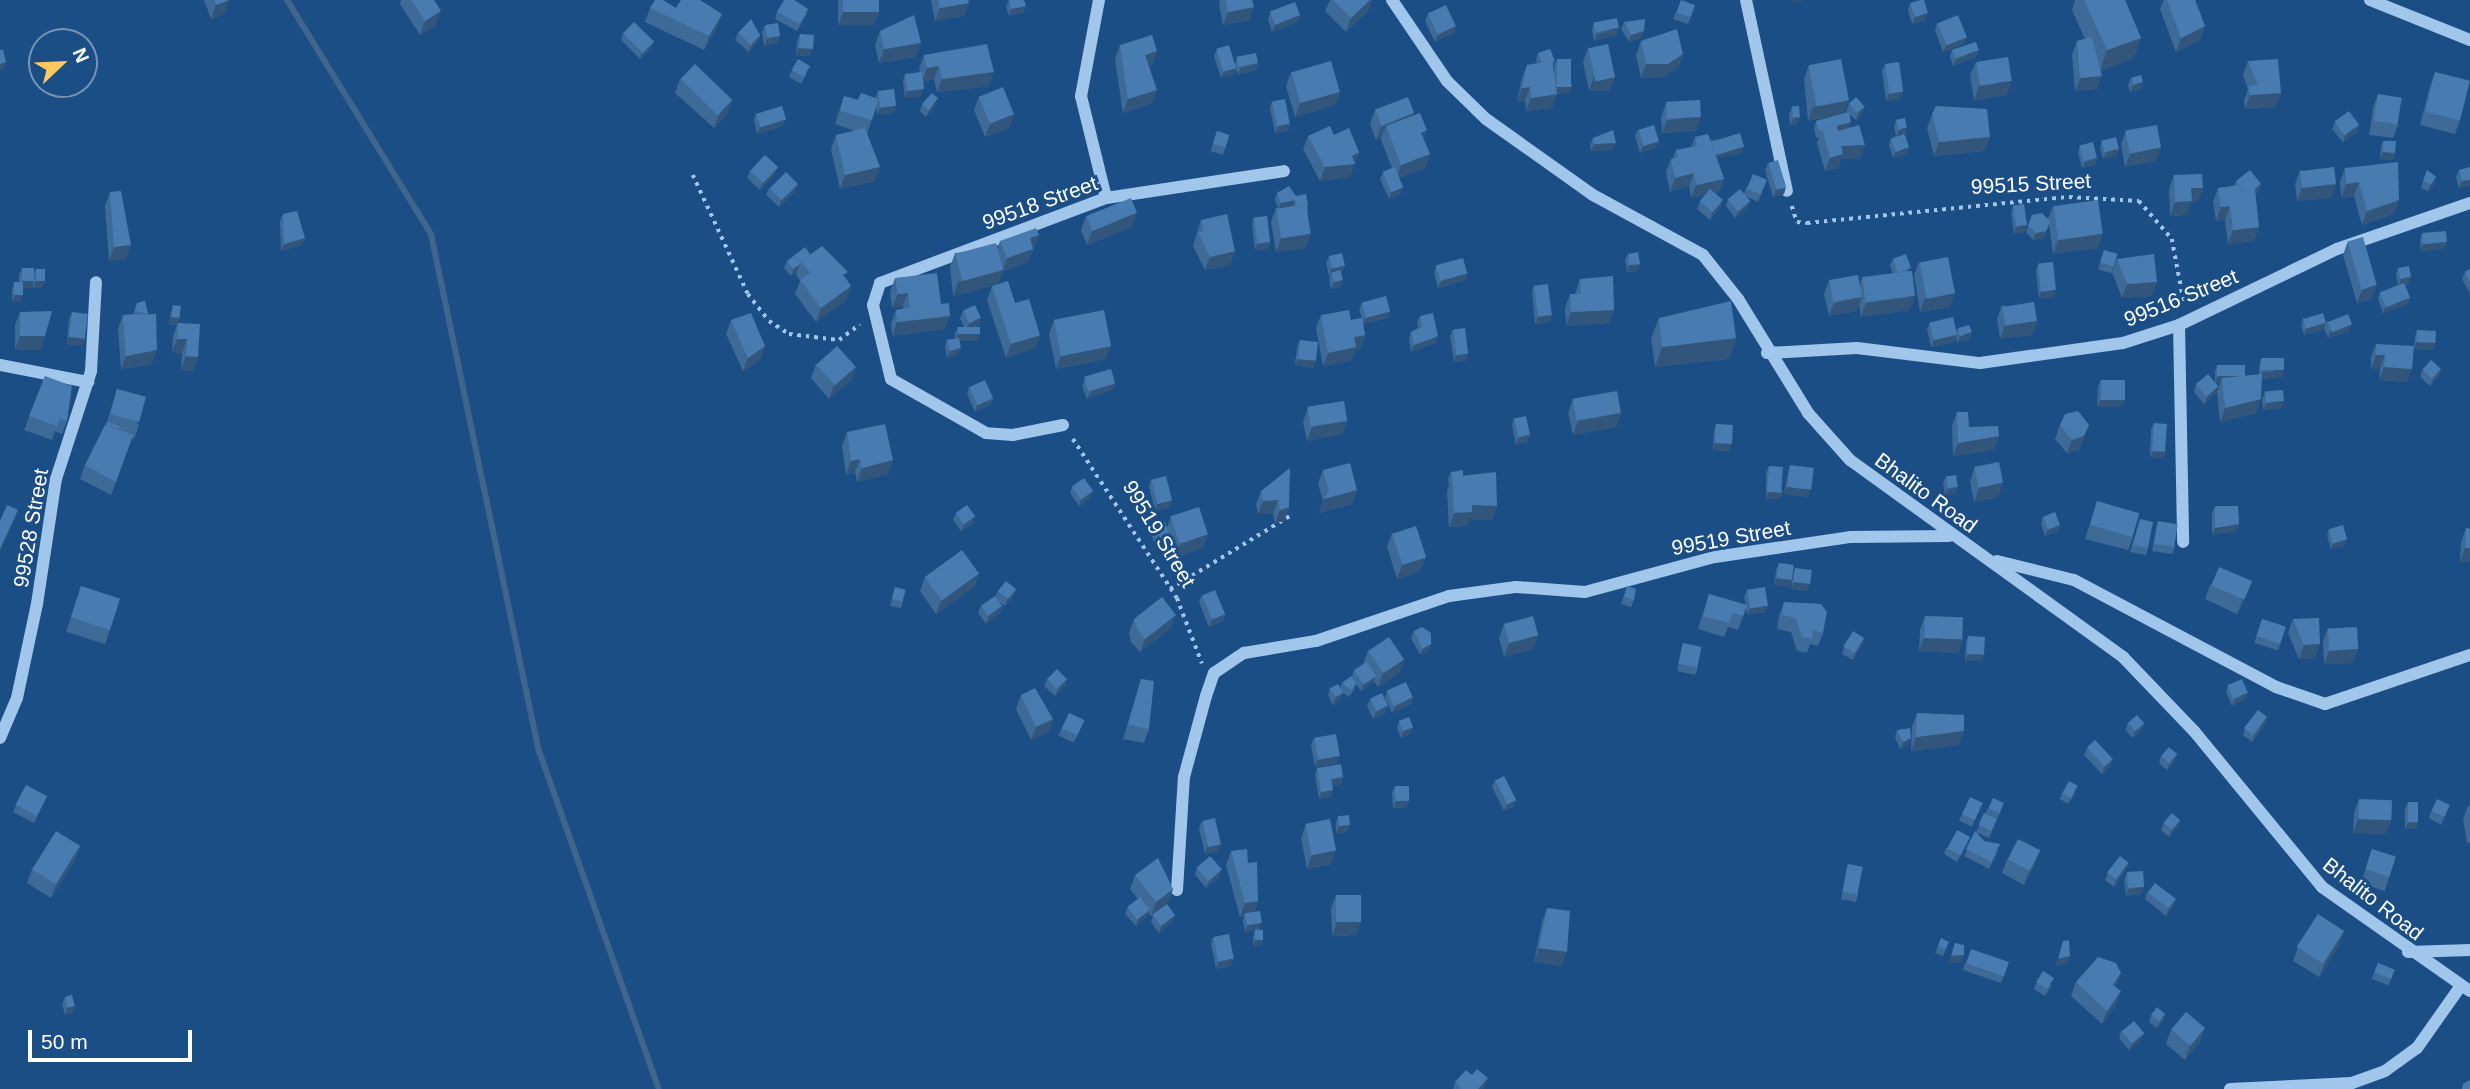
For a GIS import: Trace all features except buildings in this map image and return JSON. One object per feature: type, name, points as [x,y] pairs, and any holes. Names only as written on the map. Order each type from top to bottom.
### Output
[{"type":"street","points":[[1098,0],[1081,96],[1106,198]]},
{"type":"street","name":"Bhalito Road","points":[[1392,0],[1447,81],[1486,119],[1593,195],[1703,256],[1738,299],[1767,353],[1824,434],[1949,536],[1986,559],[2123,657],[2194,731],[2288,853],[2340,904],[2465,989]]},
{"type":"street","points":[[1746,0],[1787,191]]},
{"type":"street","points":[[2370,0],[2470,40]]},
{"type":"street","name":"99518 Street","points":[[873,305],[888,275],[1106,198],[1284,171]]},
{"type":"street","name":"99516 Street","points":[[1767,353],[1857,348],[1980,363],[2123,343],[2179,325],[2337,249],[2470,203]]},
{"type":"street","name":"99528 Street","points":[[0,738],[17,698],[37,604],[56,479],[88,382],[96,282]]},
{"type":"street","points":[[873,305],[891,379],[949,417],[1000,435],[1063,425]]},
{"type":"street","points":[[2179,325],[2183,542]]},
{"type":"street","points":[[0,365],[88,382]]},
{"type":"street","name":"99519 Street","points":[[1214,673],[1257,647],[1315,641],[1449,596],[1516,587],[1585,592],[1716,557],[1850,537],[1949,536]]},
{"type":"street","points":[[1986,559],[2074,580],[2276,687],[2325,704],[2470,655]]},
{"type":"street","points":[[1177,890],[1184,777],[1214,673]]},
{"type":"street","points":[[2408,952],[2470,950]]},
{"type":"street","points":[[2230,1089],[2352,1083],[2385,1071],[2417,1048],[2465,989]]},
{"type":"path","points":[[693,175],[737,274],[769,321],[789,334],[839,340],[855,332],[873,305]]},
{"type":"path","name":"99515 Street","points":[[1787,191],[1797,222],[1807,223],[2069,197],[2139,201],[2172,239],[2186,293],[2179,325]]},
{"type":"path","name":"99519 Street","points":[[1063,425],[1170,589],[1193,651],[1214,673]]},
{"type":"path","points":[[1170,589],[1293,514]]},
{"type":"waterway","points":[[287,0],[431,234],[538,748],[659,1089]]}]
